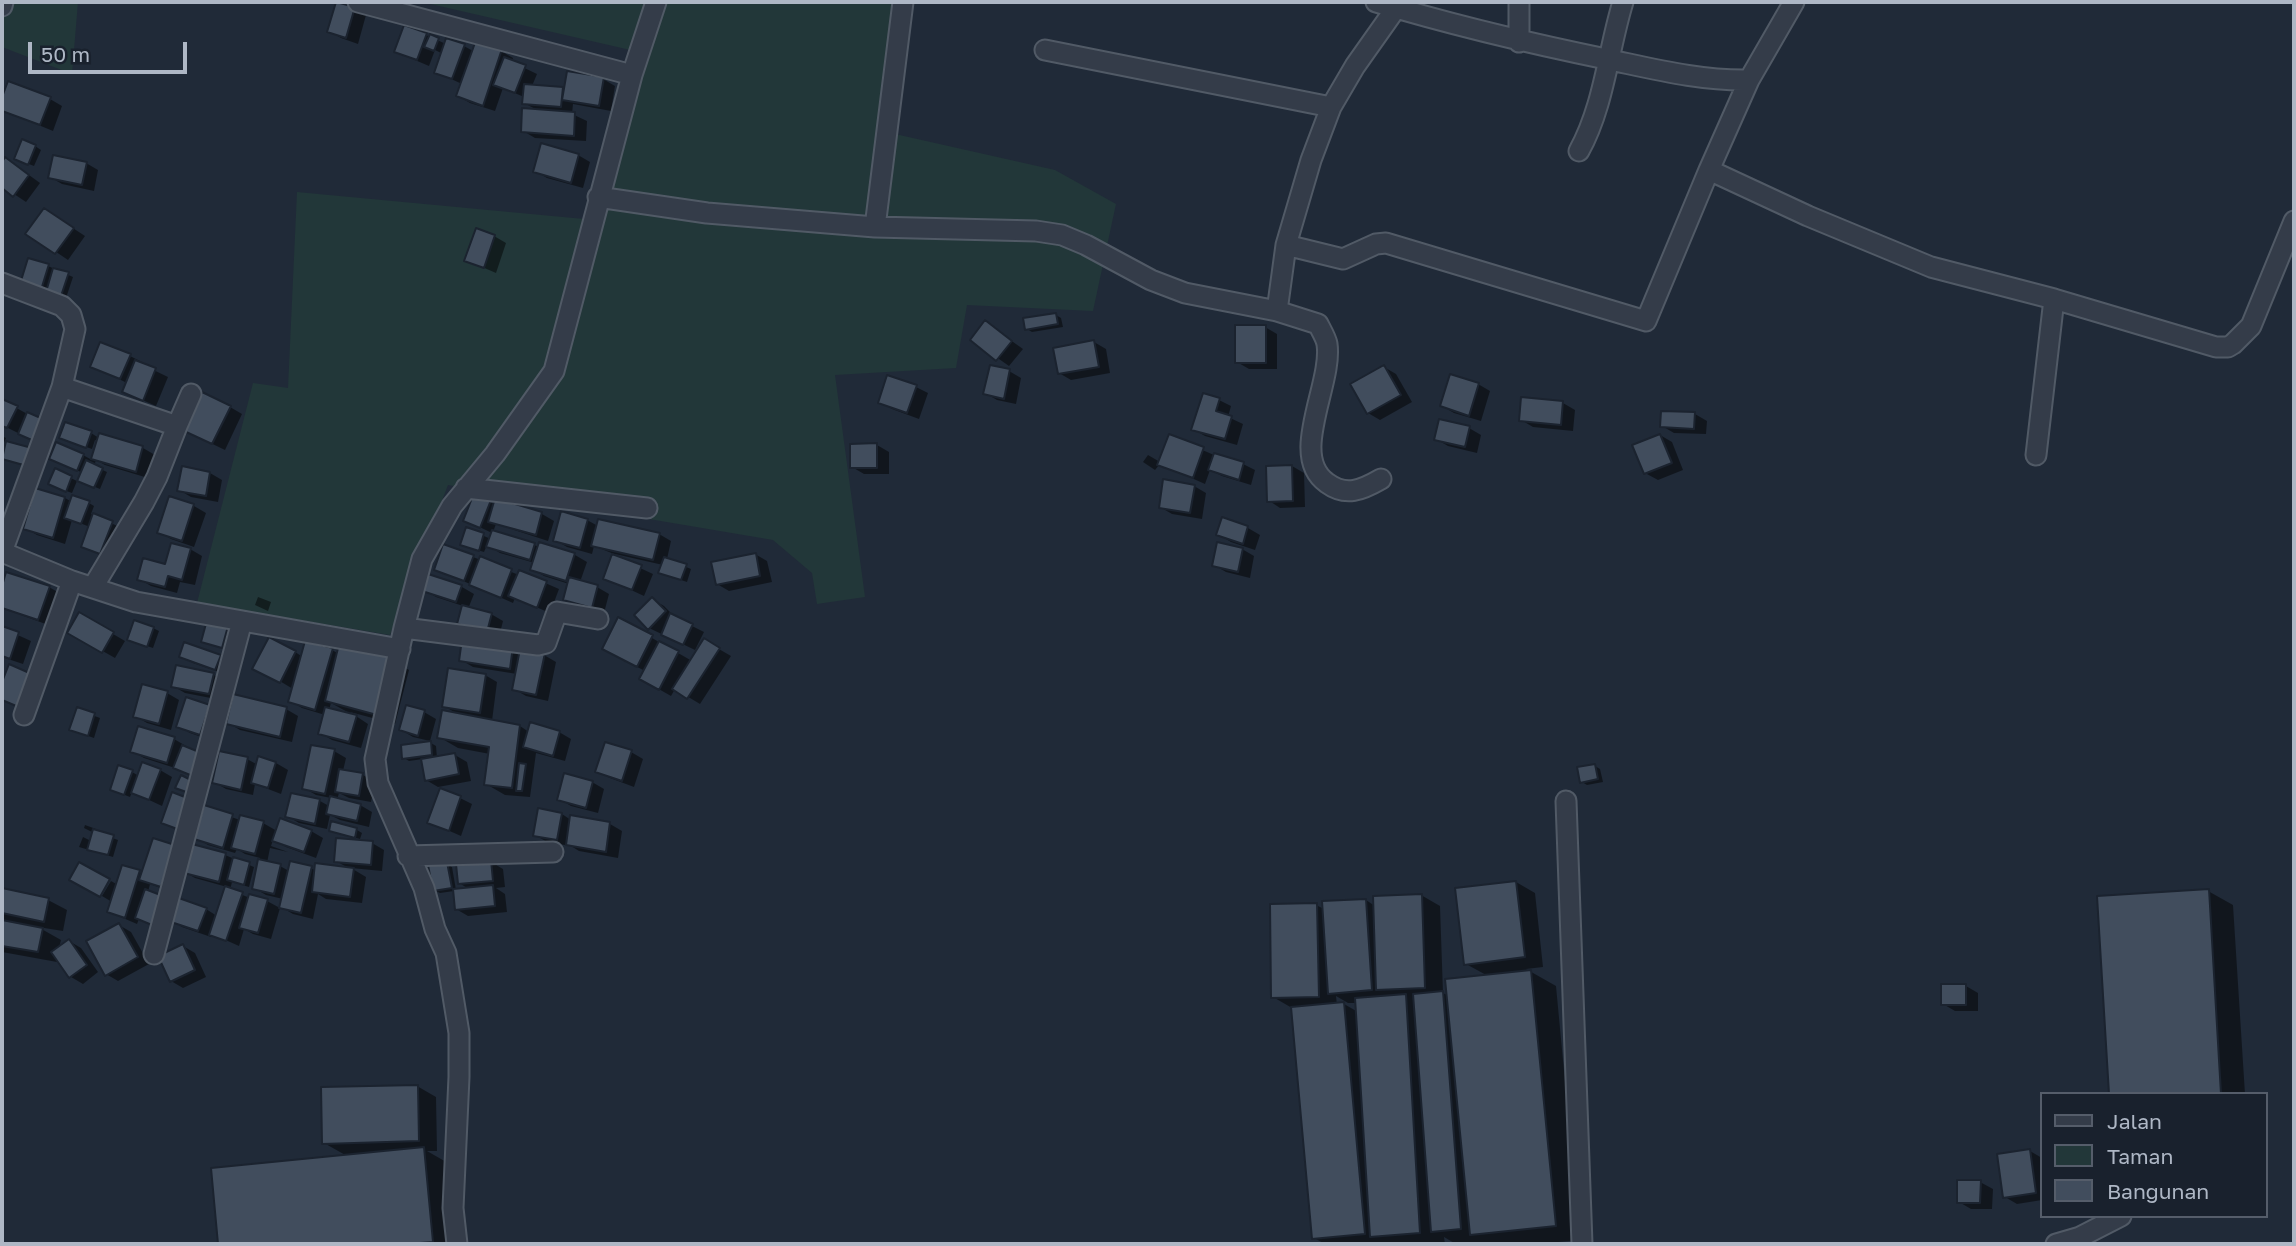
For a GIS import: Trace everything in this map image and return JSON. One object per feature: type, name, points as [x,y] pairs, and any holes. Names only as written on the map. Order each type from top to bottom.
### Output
[{"type":"street","points":[[358,2],[632,75]]},
{"type":"street","points":[[457,1244],[453,1208],[459,1033],[446,953],[435,929],[424,888],[378,783],[375,759],[422,559],[452,506],[495,454],[554,371],[579,281],[598,197],[632,75],[656,2]]},
{"type":"street","points":[[875,227],[904,2]]},
{"type":"street","points":[[1376,2],[1519,42],[1718,80],[1749,80]]},
{"type":"street","points":[[1519,2],[1519,42]]},
{"type":"street","points":[[1579,151],[1594,118],[1614,29],[1623,2]]},
{"type":"street","points":[[1286,246],[1343,259],[1376,244],[1386,243],[1510,278],[1646,321],[1749,80],[1794,2]]},
{"type":"street","points":[[1277,311],[1286,246],[1311,159],[1331,107],[1355,66],[1396,8]]},
{"type":"street","points":[[1045,50],[1331,107]]},
{"type":"street","points":[[1709,170],[1808,216],[1931,267],[2054,299],[2207,345],[2228,347],[2251,327],[2294,221]]},
{"type":"street","points":[[598,197],[707,213],[875,227],[1000,229],[1062,235],[1152,281],[1185,293],[1277,311],[1318,324],[1327,343],[1324,384],[1310,448],[1311,465],[1319,478],[1336,490],[1349,492],[1381,479]]},
{"type":"street","points":[[2,283],[62,306],[71,315],[75,329],[62,387],[2,552],[72,581],[136,603],[400,649]]},
{"type":"street","points":[[2036,455],[2054,299]]},
{"type":"street","points":[[62,387],[177,426]]},
{"type":"street","points":[[93,587],[149,494],[191,394]]},
{"type":"street","points":[[466,488],[647,508]]},
{"type":"street","points":[[24,715],[72,581]]},
{"type":"street","points":[[404,628],[538,645],[546,643],[557,612],[598,619]]},
{"type":"street","points":[[154,954],[242,621]]},
{"type":"street","points":[[1566,801],[1582,1244]]},
{"type":"street","points":[[408,856],[554,852]]},
{"type":"street","points":[[2056,1244],[2080,1237],[2118,1218]]},
{"type":"green space","points":[[2,2],[78,2],[72,74],[2,47]]},
{"type":"green space","points":[[422,2],[903,2],[895,134],[1055,170],[1116,204],[1093,311],[967,305],[956,368],[835,375],[865,597],[817,604],[812,573],[773,540],[448,485],[390,635],[197,603],[253,383],[288,388],[297,192],[584,219],[639,52]]},
{"type":"building","points":[[336,2],[355,7],[346,38],[327,32]]},
{"type":"building","points":[[404,25],[427,33],[417,60],[394,52]]},
{"type":"building","points":[[430,34],[439,38],[434,51],[424,47]]},
{"type":"building","points":[[446,38],[465,44],[452,79],[434,73]]},
{"type":"building","points":[[476,40],[502,49],[483,106],[456,96]]},
{"type":"building","points":[[504,57],[526,65],[515,93],[493,85]]},
{"type":"building","points":[[567,71],[604,77],[599,106],[562,100]]},
{"type":"building","points":[[8,81],[51,97],[40,125],[2,111],[2,97]]},
{"type":"building","points":[[524,84],[563,87],[561,107],[522,104]]},
{"type":"building","points":[[522,108],[575,112],[574,136],[521,132]]},
{"type":"building","points":[[22,139],[36,145],[28,165],[14,159]]},
{"type":"building","points":[[541,143],[579,154],[571,183],[533,172]]},
{"type":"building","points":[[53,155],[87,162],[82,185],[48,178]]},
{"type":"building","points":[[5,157],[29,175],[13,197],[2,188],[2,162]]},
{"type":"building","points":[[44,208],[74,228],[55,254],[25,234]]},
{"type":"building","points":[[476,228],[495,235],[484,268],[464,261]]},
{"type":"building","points":[[28,258],[49,264],[41,290],[20,284]]},
{"type":"building","points":[[53,268],[69,272],[61,296],[46,292]]},
{"type":"building","points":[[1056,313],[1058,324],[1025,330],[1023,318]]},
{"type":"building","points":[[985,320],[1012,341],[996,361],[970,340]]},
{"type":"building","points":[[1235,325],[1266,325],[1266,363],[1235,363]]},
{"type":"building","points":[[1094,340],[1099,367],[1058,374],[1053,348]]},
{"type":"building","points":[[100,342],[131,354],[120,379],[90,367]]},
{"type":"building","points":[[135,360],[156,368],[143,401],[122,392]]},
{"type":"building","points":[[990,365],[1010,369],[1004,399],[983,394]]},
{"type":"building","points":[[1384,365],[1401,395],[1367,414],[1350,384]]},
{"type":"building","points":[[1450,374],[1479,383],[1469,416],[1440,406]]},
{"type":"building","points":[[887,375],[917,385],[907,413],[878,403]]},
{"type":"building","points":[[202,392],[231,406],[212,444],[184,431]]},
{"type":"building","points":[[1203,393],[1220,398],[1216,411],[1232,416],[1225,439],[1191,430]]},
{"type":"building","points":[[1521,397],[1563,401],[1561,425],[1519,421]]},
{"type":"building","points":[[2,399],[18,406],[7,428],[2,426]]},
{"type":"building","points":[[1661,411],[1695,412],[1694,429],[1660,427]]},
{"type":"building","points":[[27,412],[43,419],[34,441],[18,434]]},
{"type":"building","points":[[1439,419],[1470,426],[1465,447],[1434,440]]},
{"type":"building","points":[[65,422],[92,431],[86,448],[59,438]]},
{"type":"building","points":[[99,433],[143,446],[136,472],[91,459]]},
{"type":"building","points":[[1169,434],[1204,447],[1193,478],[1157,465]]},
{"type":"building","points":[[1660,434],[1672,463],[1644,474],[1632,445]]},
{"type":"building","points":[[6,441],[32,448],[27,466],[2,459]]},
{"type":"building","points":[[56,442],[84,454],[77,471],[49,459]]},
{"type":"building","points":[[877,443],[877,468],[850,468],[850,444]]},
{"type":"building","points":[[1214,453],[1244,462],[1239,480],[1208,470]]},
{"type":"building","points":[[86,460],[103,468],[94,488],[77,481]]},
{"type":"building","points":[[1292,465],[1293,501],[1267,502],[1266,466]]},
{"type":"building","points":[[182,466],[210,472],[206,496],[177,491]]},
{"type":"building","points":[[55,468],[72,476],[66,492],[48,484]]},
{"type":"building","points":[[1163,479],[1195,485],[1190,513],[1159,508]]},
{"type":"building","points":[[35,488],[65,497],[53,538],[23,529]]},
{"type":"building","points":[[474,493],[491,500],[480,528],[463,521]]},
{"type":"building","points":[[72,495],[90,501],[81,524],[64,518]]},
{"type":"building","points":[[169,496],[194,504],[182,541],[157,533]]},
{"type":"building","points":[[495,498],[542,512],[536,535],[488,522]]},
{"type":"building","points":[[561,511],[588,519],[580,548],[553,541]]},
{"type":"building","points":[[93,513],[113,521],[100,554],[81,547]]},
{"type":"building","points":[[1222,517],[1248,526],[1243,544],[1216,535]]},
{"type":"building","points":[[598,519],[660,533],[653,560],[591,546]]},
{"type":"building","points":[[466,527],[484,533],[479,551],[460,545]]},
{"type":"building","points":[[492,530],[535,543],[530,560],[486,547]]},
{"type":"building","points":[[539,542],[575,553],[566,581],[530,570]]},
{"type":"building","points":[[1217,542],[1243,548],[1238,572],[1212,566]]},
{"type":"building","points":[[171,543],[191,548],[182,580],[168,576],[165,587],[137,580],[143,558],[165,564]]},
{"type":"building","points":[[443,544],[474,555],[464,581],[434,570]]},
{"type":"building","points":[[756,553],[760,576],[716,585],[711,562]]},
{"type":"building","points":[[612,554],[642,565],[632,590],[603,579]]},
{"type":"building","points":[[480,556],[512,569],[501,598],[469,585]]},
{"type":"building","points":[[664,557],[687,564],[681,580],[658,573]]},
{"type":"building","points":[[519,570],[547,581],[537,608],[508,596]]},
{"type":"building","points":[[6,572],[50,586],[38,620],[2,608],[2,586]]},
{"type":"building","points":[[428,574],[462,585],[456,602],[422,591]]},
{"type":"building","points":[[569,577],[598,585],[592,608],[563,600]]},
{"type":"building","points":[[652,597],[666,611],[648,630],[634,615]]},
{"type":"building","points":[[462,605],[492,613],[487,632],[457,624]]},
{"type":"building","points":[[79,612],[114,632],[102,653],[67,633]]},
{"type":"building","points":[[670,613],[693,624],[683,645],[661,635]]},
{"type":"building","points":[[618,617],[653,635],[637,667],[602,649]]},
{"type":"building","points":[[134,620],[154,627],[147,647],[127,640]]},
{"type":"building","points":[[207,620],[228,626],[222,648],[201,642]]},
{"type":"building","points":[[2,626],[19,632],[10,659],[2,656]]},
{"type":"building","points":[[269,637],[296,651],[280,683],[252,669]]},
{"type":"building","points":[[704,638],[720,648],[687,699],[672,689]]},
{"type":"building","points":[[462,639],[513,646],[510,669],[459,661]]},
{"type":"building","points":[[305,641],[333,648],[315,710],[288,702]]},
{"type":"building","points":[[659,641],[679,651],[659,690],[639,679]]},
{"type":"building","points":[[184,642],[221,655],[215,670],[179,657]]},
{"type":"building","points":[[339,644],[392,657],[377,715],[325,701]]},
{"type":"building","points":[[520,649],[545,653],[536,695],[512,690]]},
{"type":"building","points":[[9,664],[34,675],[21,708],[2,700],[2,682]]},
{"type":"building","points":[[176,665],[214,673],[209,694],[171,687]]},
{"type":"building","points":[[448,668],[486,674],[480,713],[442,707]]},
{"type":"building","points":[[142,684],[168,691],[159,724],[133,717]]},
{"type":"building","points":[[233,694],[287,707],[280,737],[226,724]]},
{"type":"building","points":[[186,697],[210,705],[200,735],[176,727]]},
{"type":"building","points":[[406,705],[425,710],[418,736],[399,730]]},
{"type":"building","points":[[77,707],[95,713],[88,736],[69,730]]},
{"type":"building","points":[[325,707],[357,715],[349,742],[318,734]]},
{"type":"building","points":[[442,710],[520,725],[512,788],[484,785],[489,747],[437,738]]},
{"type":"building","points":[[530,722],[560,731],[553,756],[523,747]]},
{"type":"building","points":[[138,726],[175,737],[167,763],[130,752]]},
{"type":"building","points":[[431,741],[432,755],[402,759],[401,745]]},
{"type":"building","points":[[605,742],[632,750],[622,781],[595,772]]},
{"type":"building","points":[[182,745],[204,754],[195,777],[173,768]]},
{"type":"building","points":[[311,745],[335,749],[325,794],[302,789]]},
{"type":"building","points":[[219,751],[248,757],[241,790],[212,783]]},
{"type":"building","points":[[455,753],[459,774],[425,781],[421,759]]},
{"type":"building","points":[[258,756],[276,762],[268,788],[251,783]]},
{"type":"building","points":[[142,762],[161,769],[149,800],[131,793]]},
{"type":"building","points":[[519,763],[526,764],[522,791],[516,791]]},
{"type":"building","points":[[1595,764],[1598,779],[1580,783],[1577,767]]},
{"type":"building","points":[[118,765],[133,770],[124,795],[110,790]]},
{"type":"building","points":[[339,769],[363,773],[359,796],[335,792]]},
{"type":"building","points":[[564,773],[593,781],[586,808],[557,800]]},
{"type":"building","points":[[181,775],[197,783],[192,794],[175,788]]},
{"type":"building","points":[[440,788],[461,796],[449,831],[427,823]]},
{"type":"building","points":[[172,792],[190,799],[180,830],[161,823]]},
{"type":"building","points":[[291,793],[320,799],[315,824],[285,817]]},
{"type":"building","points":[[330,796],[361,804],[357,821],[326,814]]},
{"type":"building","points":[[204,805],[233,814],[223,848],[194,839]]},
{"type":"building","points":[[538,808],[562,813],[557,840],[533,836]]},
{"type":"building","points":[[240,815],[264,821],[255,854],[231,848]]},
{"type":"building","points":[[570,815],[610,822],[606,852],[566,845]]},
{"type":"building","points":[[280,818],[312,830],[304,852],[272,841]]},
{"type":"building","points":[[331,821],[357,828],[355,838],[329,831]]},
{"type":"building","points":[[93,829],[114,835],[108,855],[87,850]]},
{"type":"building","points":[[153,838],[175,845],[161,887],[139,880]]},
{"type":"building","points":[[336,838],[373,841],[371,865],[334,862]]},
{"type":"building","points":[[188,843],[226,853],[219,882],[180,872]]},
{"type":"building","points":[[233,857],[250,862],[244,885],[227,880]]},
{"type":"building","points":[[258,859],[281,864],[274,894],[252,889]]},
{"type":"building","points":[[491,860],[493,881],[458,884],[456,864]]},
{"type":"building","points":[[290,861],[312,866],[301,913],[279,908]]},
{"type":"building","points":[[79,862],[110,879],[100,897],[69,880]]},
{"type":"building","points":[[447,862],[452,888],[433,891],[428,865]]},
{"type":"building","points":[[315,863],[354,868],[350,897],[312,892]]},
{"type":"building","points":[[122,865],[140,870],[125,918],[107,912]]},
{"type":"building","points":[[1516,881],[1525,957],[1464,965],[1455,888]]},
{"type":"building","points":[[493,885],[495,906],[455,910],[453,889]]},
{"type":"building","points":[[225,886],[243,892],[226,941],[209,935]]},
{"type":"building","points":[[2,888],[49,898],[44,922],[2,913]]},
{"type":"building","points":[[145,889],[163,896],[152,925],[135,918]]},
{"type":"building","points":[[2209,889],[2221,1092],[2109,1092],[2097,896]]},
{"type":"building","points":[[249,894],[268,899],[258,933],[239,928]]},
{"type":"building","points":[[1422,894],[1425,988],[1376,990],[1373,896]]},
{"type":"building","points":[[176,897],[207,908],[198,931],[168,921]]},
{"type":"building","points":[[1366,899],[1372,990],[1328,994],[1322,901]]},
{"type":"building","points":[[1317,903],[1319,997],[1271,998],[1270,904]]},
{"type":"building","points":[[2,920],[43,928],[38,952],[2,946]]},
{"type":"building","points":[[119,923],[138,957],[105,976],[86,941]]},
{"type":"building","points":[[69,939],[87,965],[69,978],[51,952]]},
{"type":"building","points":[[183,944],[195,970],[170,982],[158,956]]},
{"type":"building","points":[[1531,970],[1556,1226],[1470,1235],[1445,979]]},
{"type":"building","points":[[1941,984],[1966,984],[1966,1005],[1941,1005]]},
{"type":"building","points":[[1443,991],[1461,1229],[1431,1232],[1413,994]]},
{"type":"building","points":[[1406,994],[1420,1233],[1370,1237],[1355,998]]},
{"type":"building","points":[[1344,1002],[1365,1234],[1312,1239],[1291,1007]]},
{"type":"building","points":[[418,1085],[419,1141],[322,1144],[321,1087]]},
{"type":"building","points":[[424,1147],[433,1242],[218,1244],[211,1168]]},
{"type":"building","points":[[2030,1149],[2036,1193],[2003,1198],[1997,1154]]},
{"type":"building","points":[[1957,1180],[1981,1180],[1980,1203],[1957,1203]]}]
